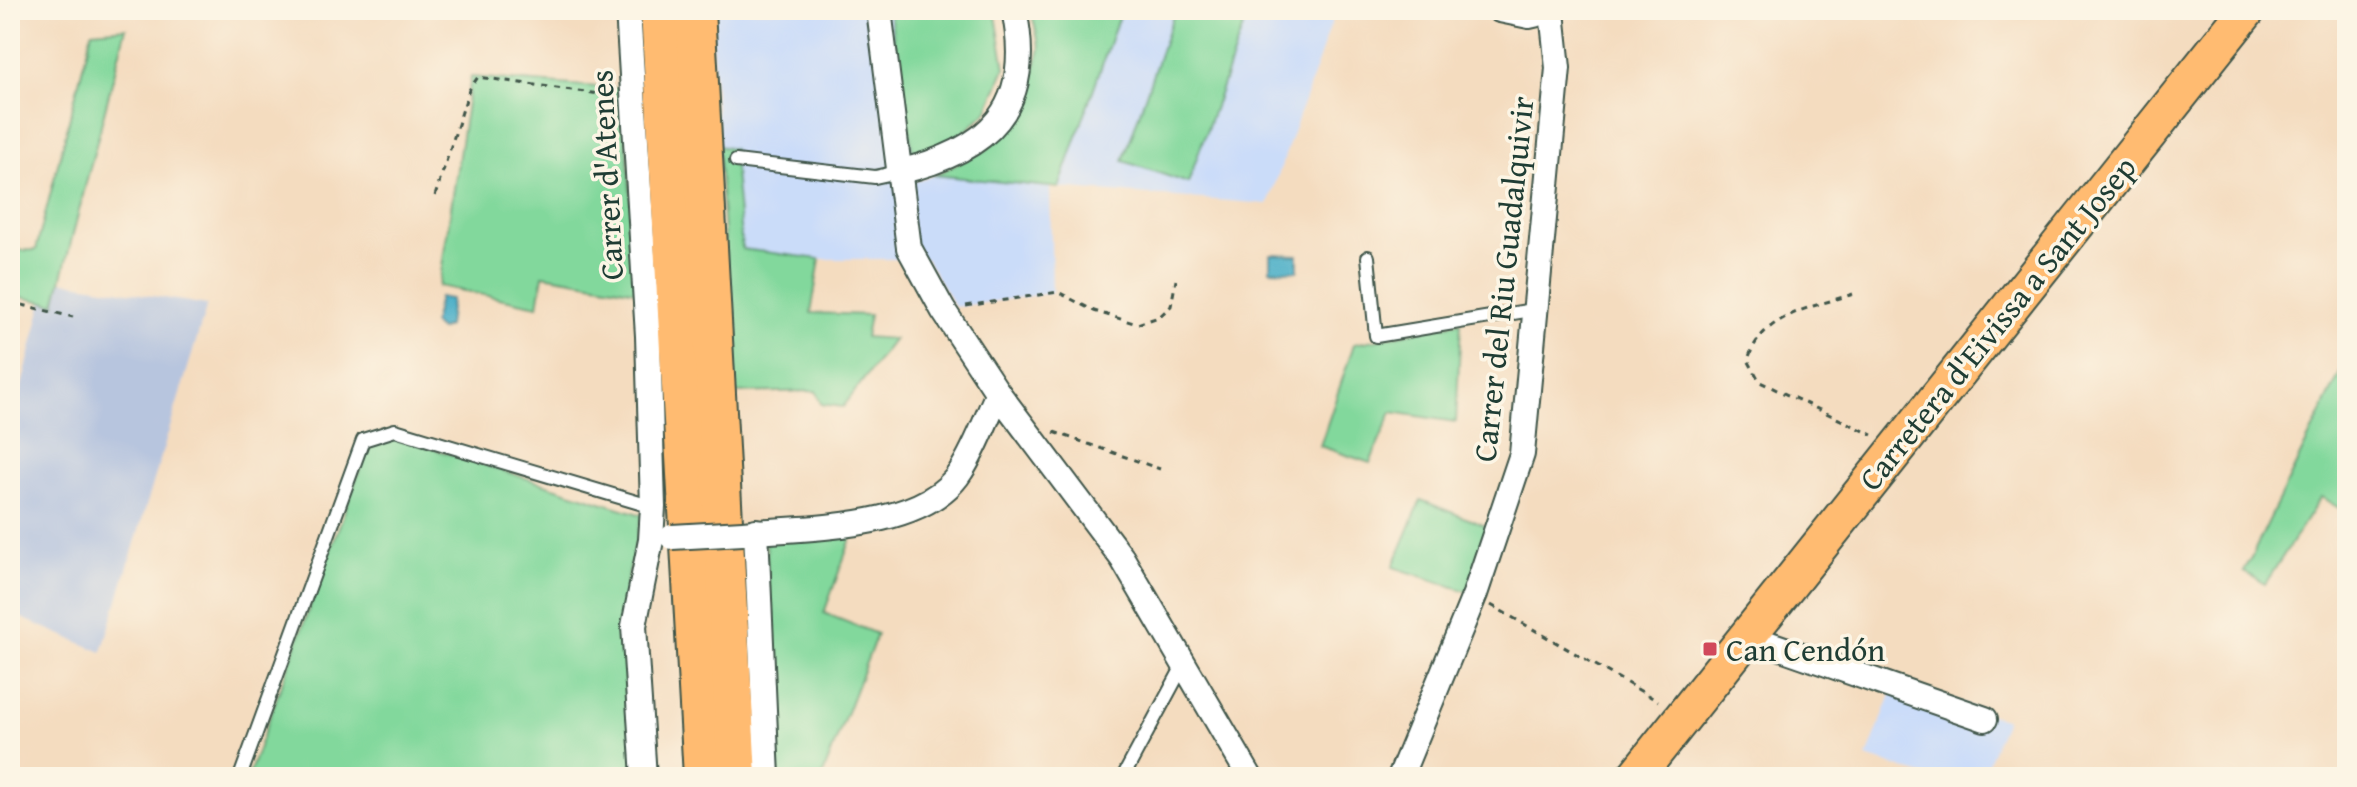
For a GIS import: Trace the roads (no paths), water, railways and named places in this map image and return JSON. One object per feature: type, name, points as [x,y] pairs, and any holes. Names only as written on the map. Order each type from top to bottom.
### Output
[{"type":"highway","points":[[660,10],[703,777]]},
{"type":"highway","points":[[695,10],[737,777]]},
{"type":"main road","name":"Carretera d'Eivissa a Sant Josep","points":[[1635,777],[2247,10]]},
{"type":"street","name":"Carrer d'Atenes","points":[[628,10],[648,336],[653,507],[662,538],[634,626],[644,777]]},
{"type":"street","points":[[879,10],[909,248],[943,310],[998,393],[1122,558],[1250,777]]},
{"type":"street","points":[[898,172],[937,164],[964,151],[999,120],[1013,94],[1020,63],[1014,10]]},
{"type":"street","points":[[1500,10],[1529,16],[1553,11]]},
{"type":"street","name":"Carrer del Riu Guadalquivir","points":[[1400,777],[1475,594],[1522,454],[1538,309],[1558,68],[1553,11]]},
{"type":"street","points":[[662,538],[855,524],[921,504],[944,492],[961,472],[998,393]]},
{"type":"street","points":[[749,532],[767,777]]},
{"type":"street","points":[[1747,636],[1985,719]]},
{"type":"lane","points":[[736,161],[875,177],[898,172]]},
{"type":"lane","points":[[1368,257],[1376,336],[1538,309]]},
{"type":"lane","points":[[240,777],[363,440],[395,430],[653,507]]},
{"type":"lane","points":[[1123,777],[1185,662]]},
{"type":"water","points":[[1270,254],[1298,255],[1298,271],[1270,270]]},
{"type":"water","points":[[439,297],[451,299],[448,326],[440,330],[433,324]]},
{"type":"place","name":"Can Cendón","points":[[1710,649]]}]
